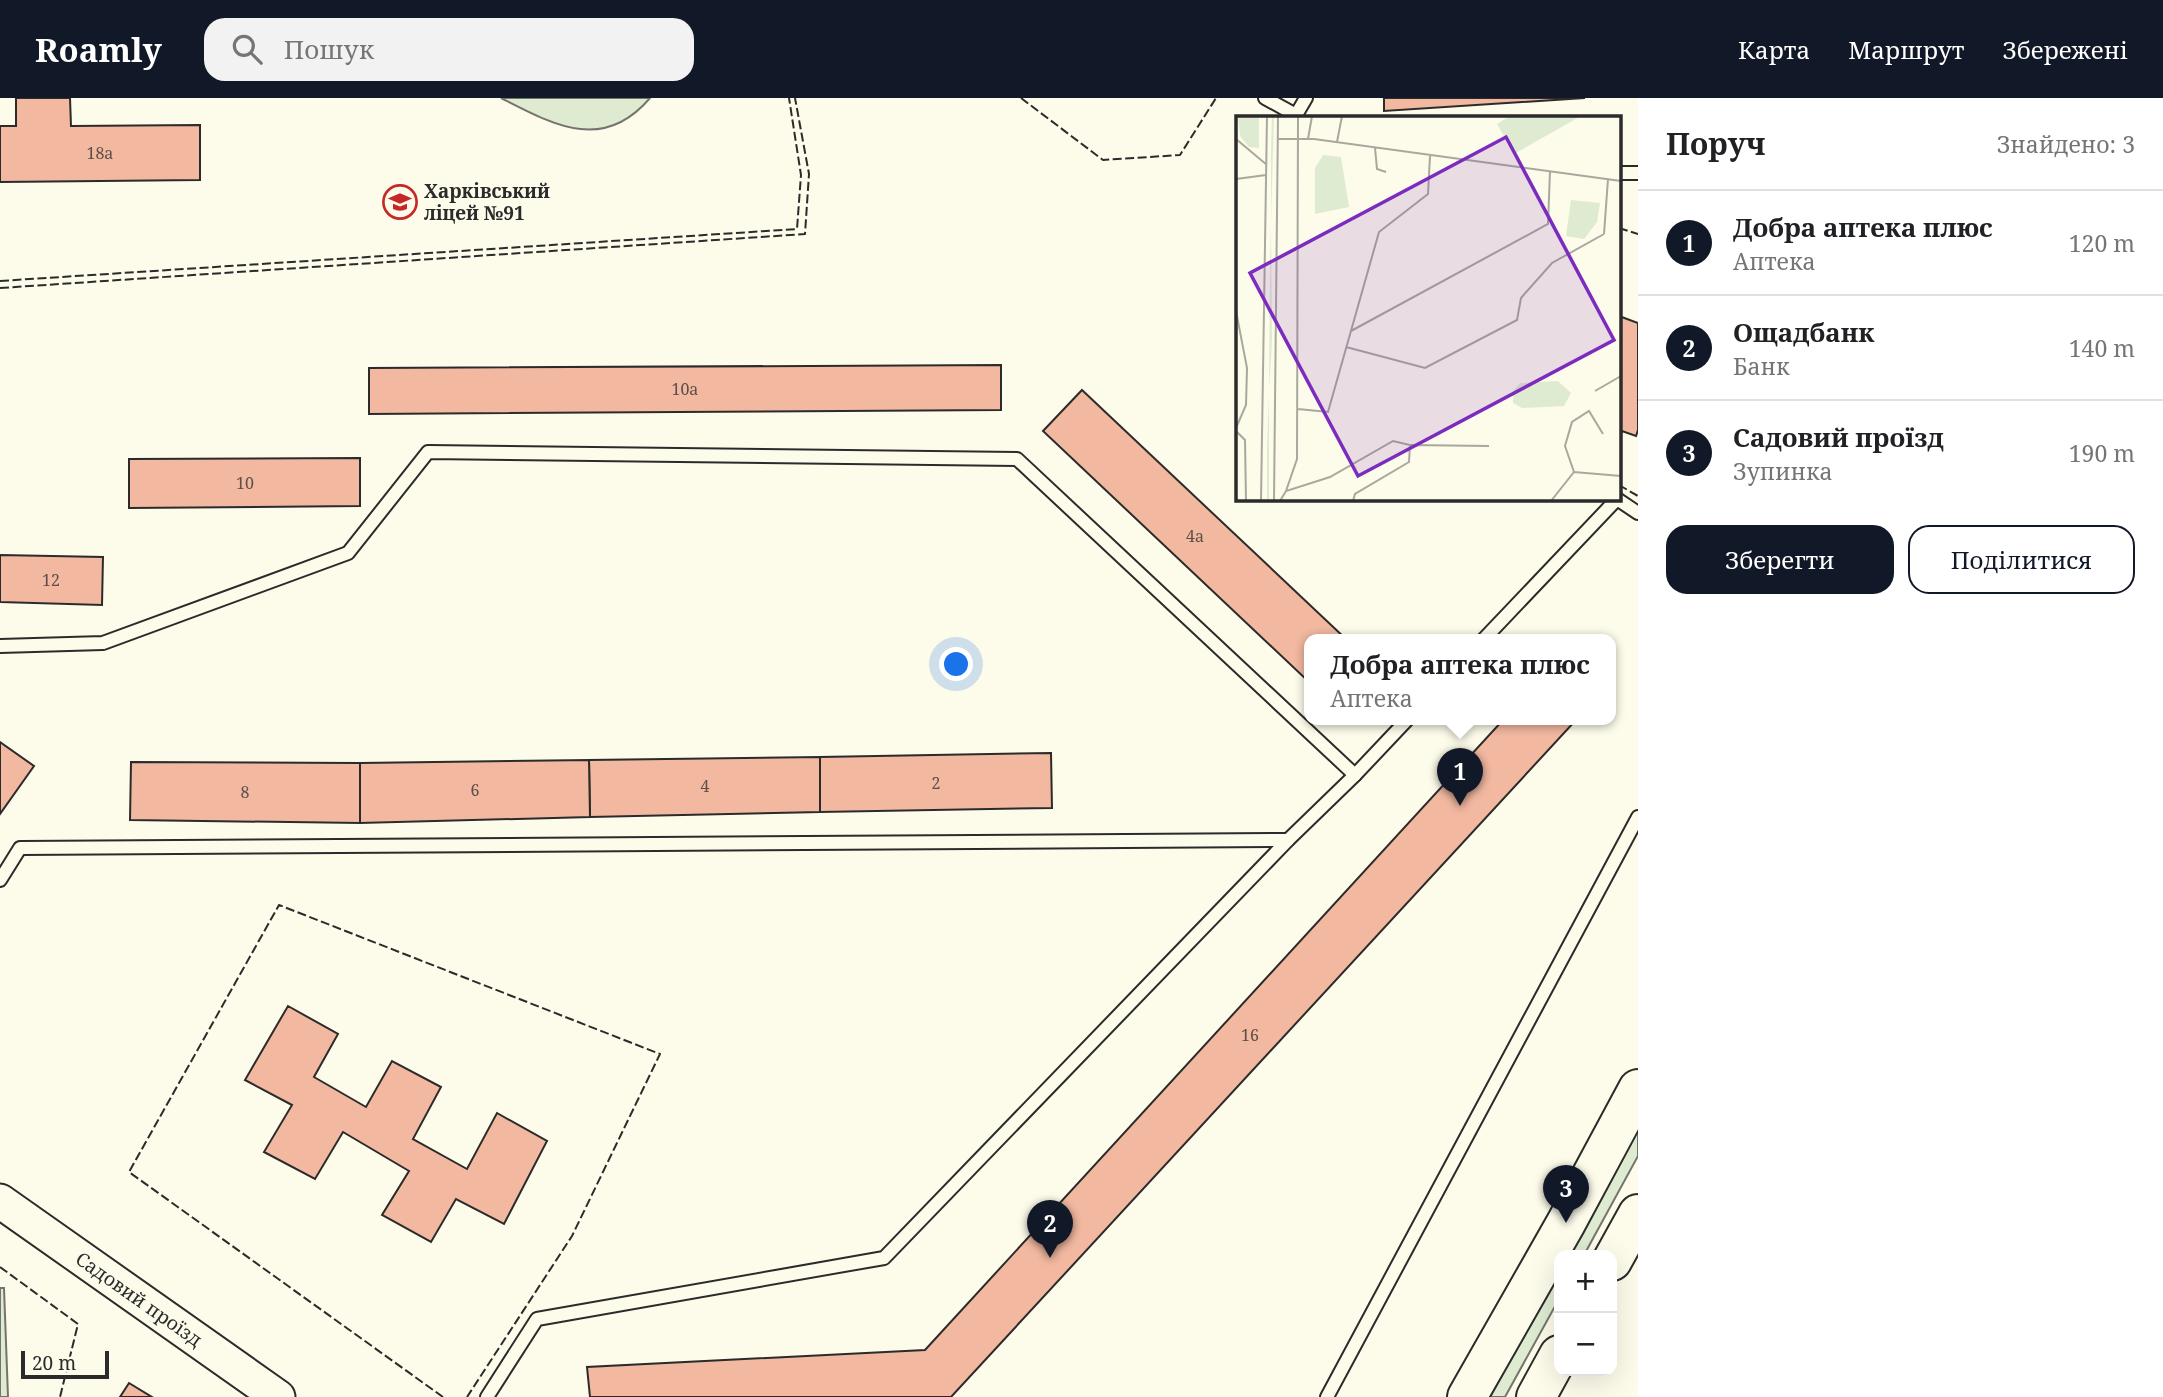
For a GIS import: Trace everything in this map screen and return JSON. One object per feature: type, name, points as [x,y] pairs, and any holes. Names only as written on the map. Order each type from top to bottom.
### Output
[{"type":"main road","points":[[1467,1397],[1638,1089]]},
{"type":"main road","points":[[1617,1252],[1638,1214]]},
{"type":"main road","points":[[1536,1397],[1554,1364]]},
{"type":"street","name":"Садовий проїзд","points":[[0,1201],[278,1397]]},
{"type":"lane","points":[[1265,98],[1297,116],[1306,98]]},
{"type":"lane","points":[[1620,173],[1638,173]]},
{"type":"lane","points":[[0,646],[103,643],[348,553],[428,452],[1017,459],[1354,775]]},
{"type":"lane","points":[[1489,634],[1616,500]]},
{"type":"lane","points":[[1618,500],[1638,513]]},
{"type":"lane","points":[[487,1397],[537,1319],[884,1258],[1402,725]]},
{"type":"lane","points":[[1327,1397],[1638,817]]},
{"type":"lane","points":[[0,880],[20,848],[1288,840]]},
{"type":"green space","points":[[501,98],[650,98],[632,115],[614,125],[578,129],[540,117]]},
{"type":"green space","points":[[1638,1125],[1638,1156],[1587,1250],[1570,1250]]},
{"type":"green space","points":[[1554,1278],[1554,1308],[1505,1397],[1490,1397]]},
{"type":"green space","points":[[0,1288],[4,1288],[8,1397],[0,1397]]},
{"type":"building","points":[[16,98],[70,98],[71,126],[200,125],[200,180],[0,182],[0,126],[16,126]]},
{"type":"building","points":[[1384,98],[1585,98],[1384,111]]},
{"type":"building","points":[[1620,316],[1638,323],[1638,430],[1636,436],[1622,431],[1620,436]]},
{"type":"building","points":[[1001,365],[1001,410],[369,414],[369,368]]},
{"type":"building","points":[[1082,390],[1341,634],[1304,634],[1304,677],[1043,431]]},
{"type":"building","points":[[360,458],[360,506],[129,508],[129,459]]},
{"type":"building","points":[[0,555],[103,557],[102,605],[0,602]]},
{"type":"building","points":[[1498,725],[1571,725],[951,1397],[590,1397],[587,1367],[925,1350]]},
{"type":"building","points":[[0,742],[34,766],[0,814]]},
{"type":"building","points":[[1051,753],[1052,808],[820,812],[820,757]]},
{"type":"building","points":[[820,757],[820,812],[590,817],[589,760]]},
{"type":"building","points":[[589,760],[590,817],[360,823],[360,763]]},
{"type":"building","points":[[131,762],[360,763],[360,823],[130,820]]},
{"type":"building","points":[[288,1006],[338,1034],[314,1077],[366,1107],[392,1061],[441,1087],[413,1139],[467,1169],[497,1113],[547,1141],[504,1224],[456,1199],[431,1242],[382,1215],[409,1171],[343,1132],[315,1179],[264,1152],[292,1105],[245,1080]]},
{"type":"building","points":[[129,1383],[152,1397],[120,1397]]},
{"type":"fence","points":[[0,281],[797,229],[801,175],[789,98]]},
{"type":"fence","points":[[0,288],[805,234],[809,174],[795,98]]},
{"type":"fence","points":[[1021,98],[1103,160],[1180,155],[1216,98]]},
{"type":"fence","points":[[1620,228],[1638,234]]},
{"type":"fence","points":[[1620,486],[1638,496]]},
{"type":"fence","points":[[443,1397],[129,1172],[279,905],[660,1054],[572,1236],[467,1397]]},
{"type":"fence","points":[[0,1267],[78,1324],[60,1397]]},
{"type":"place","name":"Харківський ліцей №91","points":[[400,202]]},
{"type":"place","name":"Добра аптека плюс","points":[[1460,806]]},
{"type":"place","name":"Садовий проїзд","points":[[1566,1223]]},
{"type":"place","name":"Ощадбанк","points":[[1050,1258]]}]
